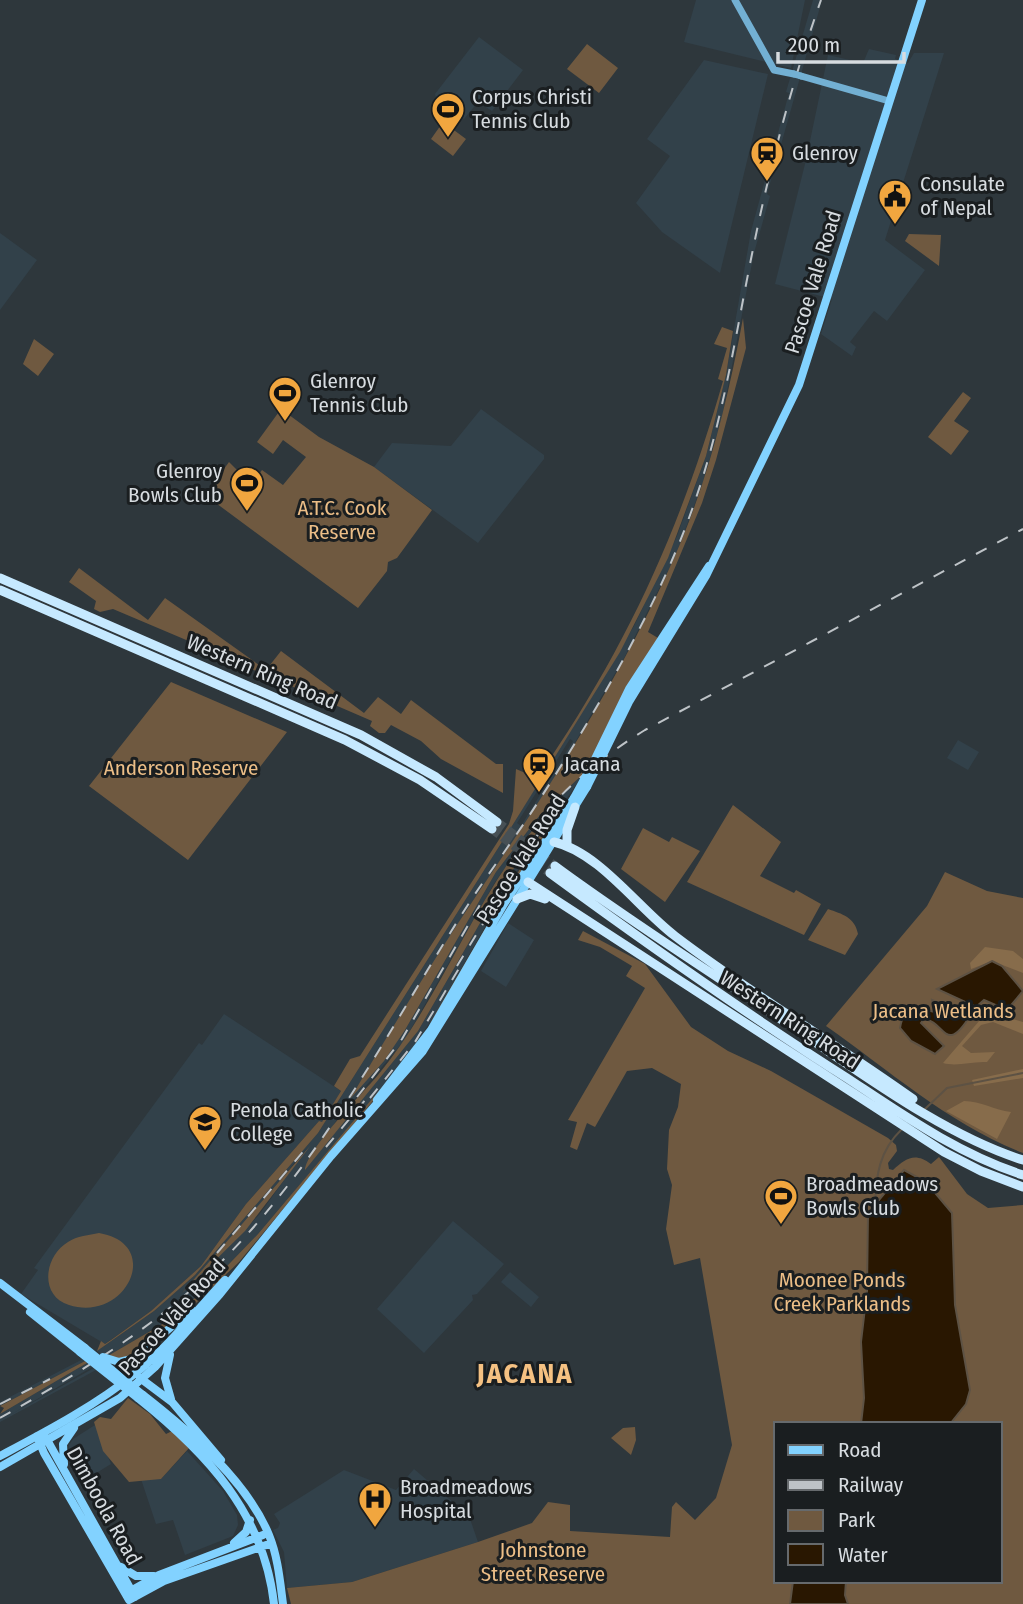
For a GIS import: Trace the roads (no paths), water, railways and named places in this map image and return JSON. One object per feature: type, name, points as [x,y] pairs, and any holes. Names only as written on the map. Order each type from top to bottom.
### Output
[{"type":"highway","name":"Western Ring Road","points":[[0,578],[361,735],[436,778],[494,826],[419,779],[345,740],[0,590]]},
{"type":"highway","points":[[566,845],[567,830],[575,803]]},
{"type":"highway","points":[[554,842],[566,845],[619,885],[676,937],[901,1094]]},
{"type":"highway","name":"Western Ring Road","points":[[1023,1160],[992,1148],[948,1125],[552,869],[718,995],[866,1096],[950,1143],[1023,1175]]},
{"type":"highway","points":[[528,882],[866,1096],[944,1152],[981,1171],[1023,1187]]},
{"type":"highway","points":[[517,899],[524,895],[536,895],[593,924]]},
{"type":"main road","points":[[735,0],[774,70],[889,101]]},
{"type":"main road","name":"Pascoe Vale Road","points":[[360,1123],[431,1030],[526,869],[587,787],[629,702],[711,564],[799,384],[922,0]]},
{"type":"main road","name":"Pascoe Vale Road","points":[[0,1456],[79,1424],[120,1398],[143,1379],[172,1349],[423,1051],[554,842],[640,671],[703,571],[711,564]]},
{"type":"main road","points":[[528,882],[526,869],[547,845],[554,842]]},
{"type":"main road","name":"Pascoe Vale Road","points":[[0,1466],[90,1406],[166,1346],[257,1248]]},
{"type":"main road","points":[[0,1283],[189,1433],[246,1496]]},
{"type":"main road","points":[[3,1293],[83,1350],[113,1362],[132,1359],[214,1292]]},
{"type":"main road","points":[[172,1349],[165,1378],[174,1404]]},
{"type":"main road","points":[[123,1382],[143,1379],[174,1404],[236,1476],[271,1539],[283,1604]]},
{"type":"main road","points":[[141,1396],[187,1441],[235,1498]]},
{"type":"main road","points":[[66,1474],[63,1444],[79,1424]]},
{"type":"main road","name":"Dimboola Road","points":[[42,1438],[117,1562],[130,1596]]},
{"type":"main road","name":"Dimboola Road","points":[[42,1438],[130,1596]]},
{"type":"main road","points":[[220,1467],[219,1471],[260,1540],[271,1575],[274,1604]]},
{"type":"main road","points":[[130,1596],[161,1583],[222,1550],[246,1532],[250,1520]]},
{"type":"main road","points":[[222,1550],[271,1539]]},
{"type":"main road","points":[[117,1562],[135,1576],[159,1575],[248,1549],[260,1540]]},
{"type":"main road","points":[[248,1549],[260,1556],[271,1575]]},
{"type":"main road","points":[[130,1596],[159,1575]]},
{"type":"water","points":[[992,961],[1002,966],[1023,991],[1007,1010],[984,1000],[976,1007],[937,989]]},
{"type":"water","points":[[932,1000],[970,1016],[962,1028],[950,1035],[924,1019],[921,1023],[944,1046],[935,1054],[911,1041],[900,1028],[906,1013],[912,1010],[945,1014],[933,1005]]},
{"type":"water","points":[[904,1170],[926,1182],[952,1213],[955,1305],[970,1390],[966,1404],[952,1422],[861,1422],[864,1398],[861,1342],[867,1291],[868,1213]]},
{"type":"water","points":[[793,1583],[846,1583],[848,1604],[790,1604]]},
{"type":"waterway","points":[[925,1109],[947,1088],[1023,1073]]},
{"type":"waterway","points":[[875,1206],[880,1164],[888,1146],[902,1129]]},
{"type":"tunnel","points":[[497,822],[555,866]]},
{"type":"tunnel","points":[[492,829],[550,873]]},
{"type":"railway","points":[[0,1418],[88,1366],[143,1328],[196,1286],[257,1223],[290,1182],[351,1095],[462,914],[582,732],[625,656],[664,578],[705,471],[721,409],[774,158],[800,62],[821,0]]},
{"type":"railway","points":[[530,830],[555,801],[583,775],[645,730],[1023,529]]},
{"type":"railway","points":[[457,966],[545,823]]},
{"type":"railway","points":[[357,1097],[402,1039],[481,903]]},
{"type":"railway","points":[[370,1098],[415,1042],[464,960]]},
{"type":"railway","points":[[326,1147],[371,1093]]},
{"type":"railway","points":[[217,1253],[307,1147]]},
{"type":"railway","points":[[0,1404],[50,1379]]},
{"type":"place","name":"Corpus Christi Tennis Club","points":[[448,139]]},
{"type":"place","name":"Glenroy","points":[[767,183]]},
{"type":"place","name":"Consulate of Nepal","points":[[895,226]]},
{"type":"place","name":"Glenroy Tennis Club","points":[[285,423]]},
{"type":"place","name":"Glenroy Bowls Club","points":[[247,513]]},
{"type":"place","name":"Jacana","points":[[539,794]]},
{"type":"place","name":"Penola Catholic College","points":[[205,1152]]},
{"type":"place","name":"Broadmeadows Bowls Club","points":[[781,1226]]},
{"type":"place","name":"Broadmeadows Hospital","points":[[375,1529]]},
{"type":"district","name":"JACANA","points":[[525,1373]]},
{"type":"park label","name":"A.T.C. Cook Reserve","points":[[342,520]]},
{"type":"park label","name":"Anderson Reserve","points":[[181,768]]},
{"type":"park label","name":"Jacana Wetlands","points":[[943,1011]]},
{"type":"park label","name":"Moonee Ponds Creek Parklands","points":[[842,1292]]},
{"type":"park label","name":"Johnstone Street Reserve","points":[[543,1562]]}]
